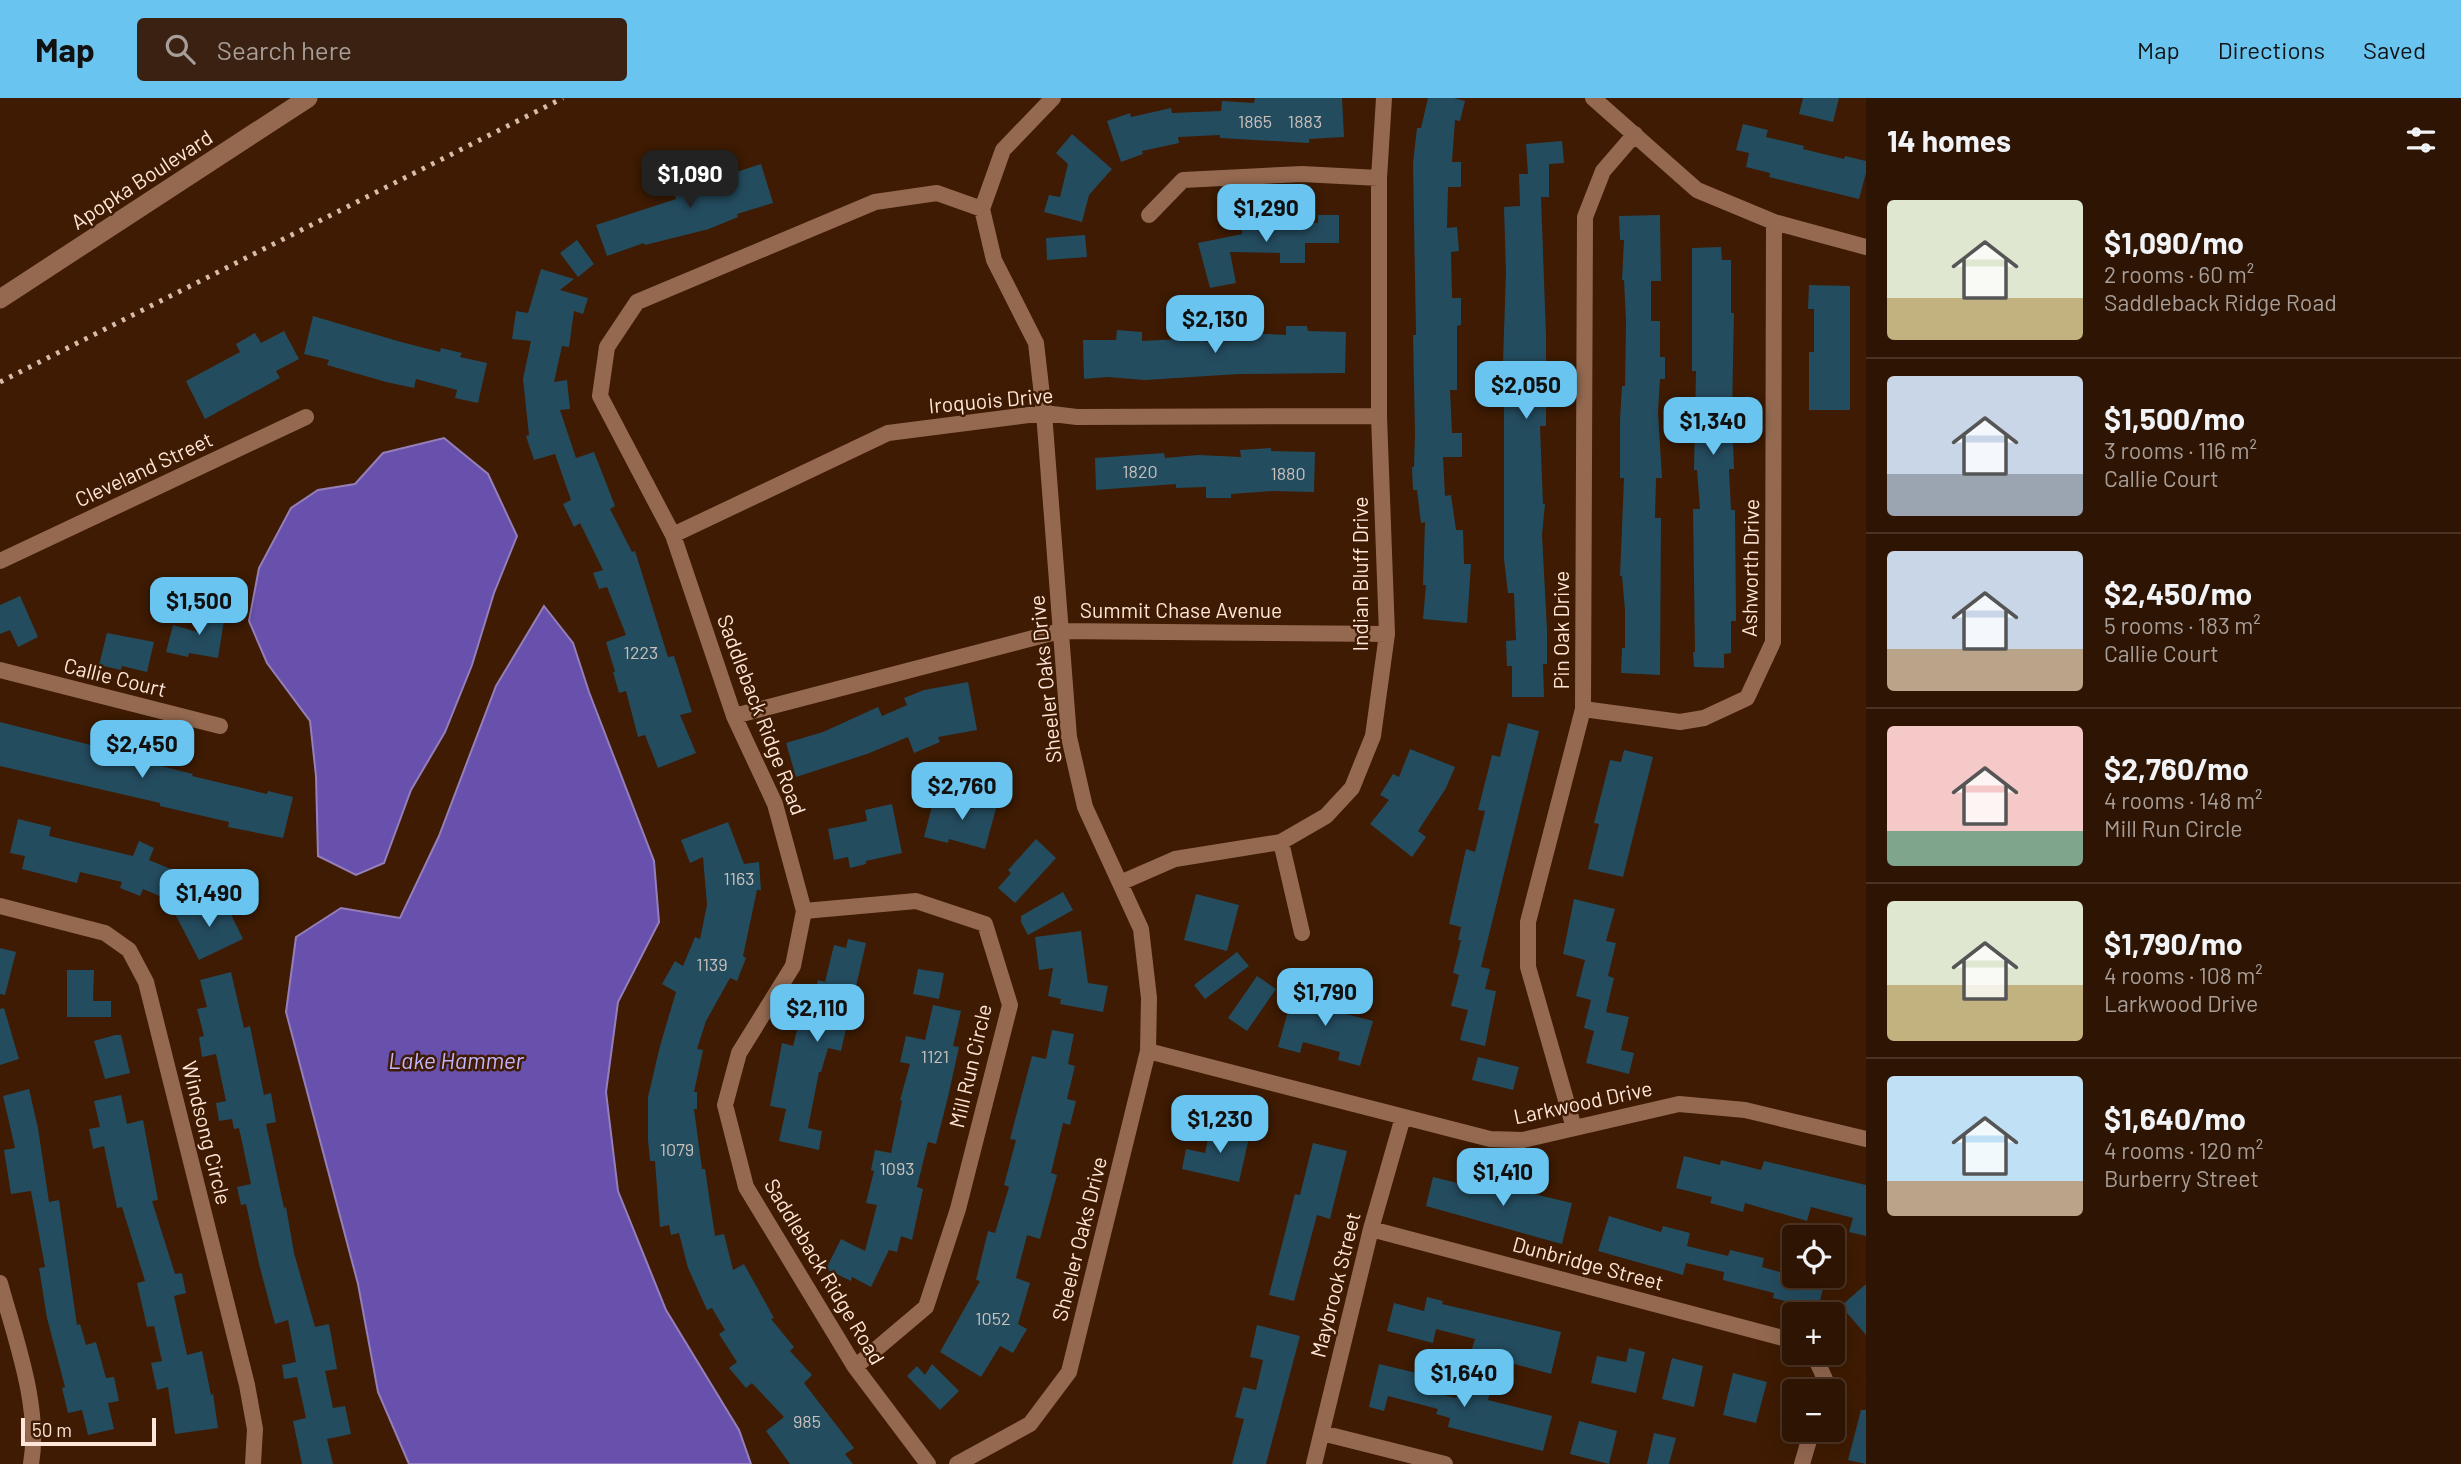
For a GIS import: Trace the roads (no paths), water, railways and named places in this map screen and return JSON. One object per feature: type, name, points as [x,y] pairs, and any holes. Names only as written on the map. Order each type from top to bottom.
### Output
[{"type":"street","name":"Apopka Boulevard","points":[[0,299],[307,98]]},
{"type":"street","points":[[982,209],[1003,150],[1053,98]]},
{"type":"street","name":"Indian Bluff Drive","points":[[1120,883],[1175,859],[1281,842],[1326,816],[1352,788],[1373,736],[1387,634],[1379,416],[1379,178],[1384,98]]},
{"type":"street","points":[[1593,98],[1697,190],[1774,222],[1866,247]]},
{"type":"street","name":"Pin Oak Drive","points":[[1574,1128],[1528,967],[1528,922],[1583,709],[1585,217],[1603,171],[1635,134]]},
{"type":"street","points":[[1149,215],[1183,180],[1302,174],[1379,178]]},
{"type":"street","name":"Saddleback Ridge Road","points":[[928,1464],[855,1367],[747,1187],[725,1105],[739,1053],[793,966],[804,911],[775,804],[734,716],[673,535],[600,396],[607,347],[638,302],[875,202],[937,193],[982,209]]},
{"type":"street","name":"Sheeler Oaks Drive","points":[[957,1464],[1030,1424],[1069,1372],[1148,1051],[1149,998],[1141,929],[1085,807],[1069,737],[1044,413],[1036,343],[994,260],[982,209]]},
{"type":"street","name":"Ashworth Drive","points":[[1583,709],[1680,722],[1704,718],[1747,698],[1773,642],[1774,222]]},
{"type":"street","name":"Iroquois Drive","points":[[673,535],[888,433],[1044,413],[1077,417],[1379,416]]},
{"type":"street","name":"Cleveland Street","points":[[0,561],[306,417]]},
{"type":"street","name":"Summit Chase Avenue","points":[[734,716],[1060,631],[1387,634]]},
{"type":"street","name":"Callie Court","points":[[0,670],[219,726]]},
{"type":"street","points":[[1281,842],[1302,933]]},
{"type":"street","name":"Mill Run Circle","points":[[804,911],[916,901],[985,924],[1010,1004],[958,1209],[926,1307],[855,1367]]},
{"type":"street","name":"Windsong Circle","points":[[0,906],[105,933],[129,950],[146,982],[247,1385],[255,1429],[253,1464]]},
{"type":"street","name":"Larkwood Drive","points":[[1148,1051],[1490,1139],[1523,1140],[1679,1104],[1745,1110],[1866,1139]]},
{"type":"street","name":"Maybrook Street","points":[[1314,1464],[1371,1229],[1403,1117]]},
{"type":"street","name":"Dunbridge Street","points":[[1371,1229],[1782,1338]]},
{"type":"street","points":[[0,1283],[25,1376],[33,1441],[31,1464]]},
{"type":"street","points":[[1322,1433],[1445,1464]]},
{"type":"street","points":[[1802,1464],[1808,1442]]},
{"type":"water","points":[[444,438],[488,474],[517,536],[494,593],[472,665],[445,732],[411,790],[384,863],[356,875],[318,856],[316,776],[310,721],[267,663],[249,621],[259,568],[291,508],[318,490],[355,484],[383,453]]},
{"type":"water","name":"Lake Hammer","points":[[544,606],[573,643],[654,861],[659,922],[618,1002],[606,1092],[618,1191],[666,1310],[739,1430],[751,1464],[409,1464],[378,1392],[358,1284],[286,1012],[296,937],[341,908],[400,918],[439,836],[496,686]]},
{"type":"railway","points":[[0,382],[563,98]]}]
